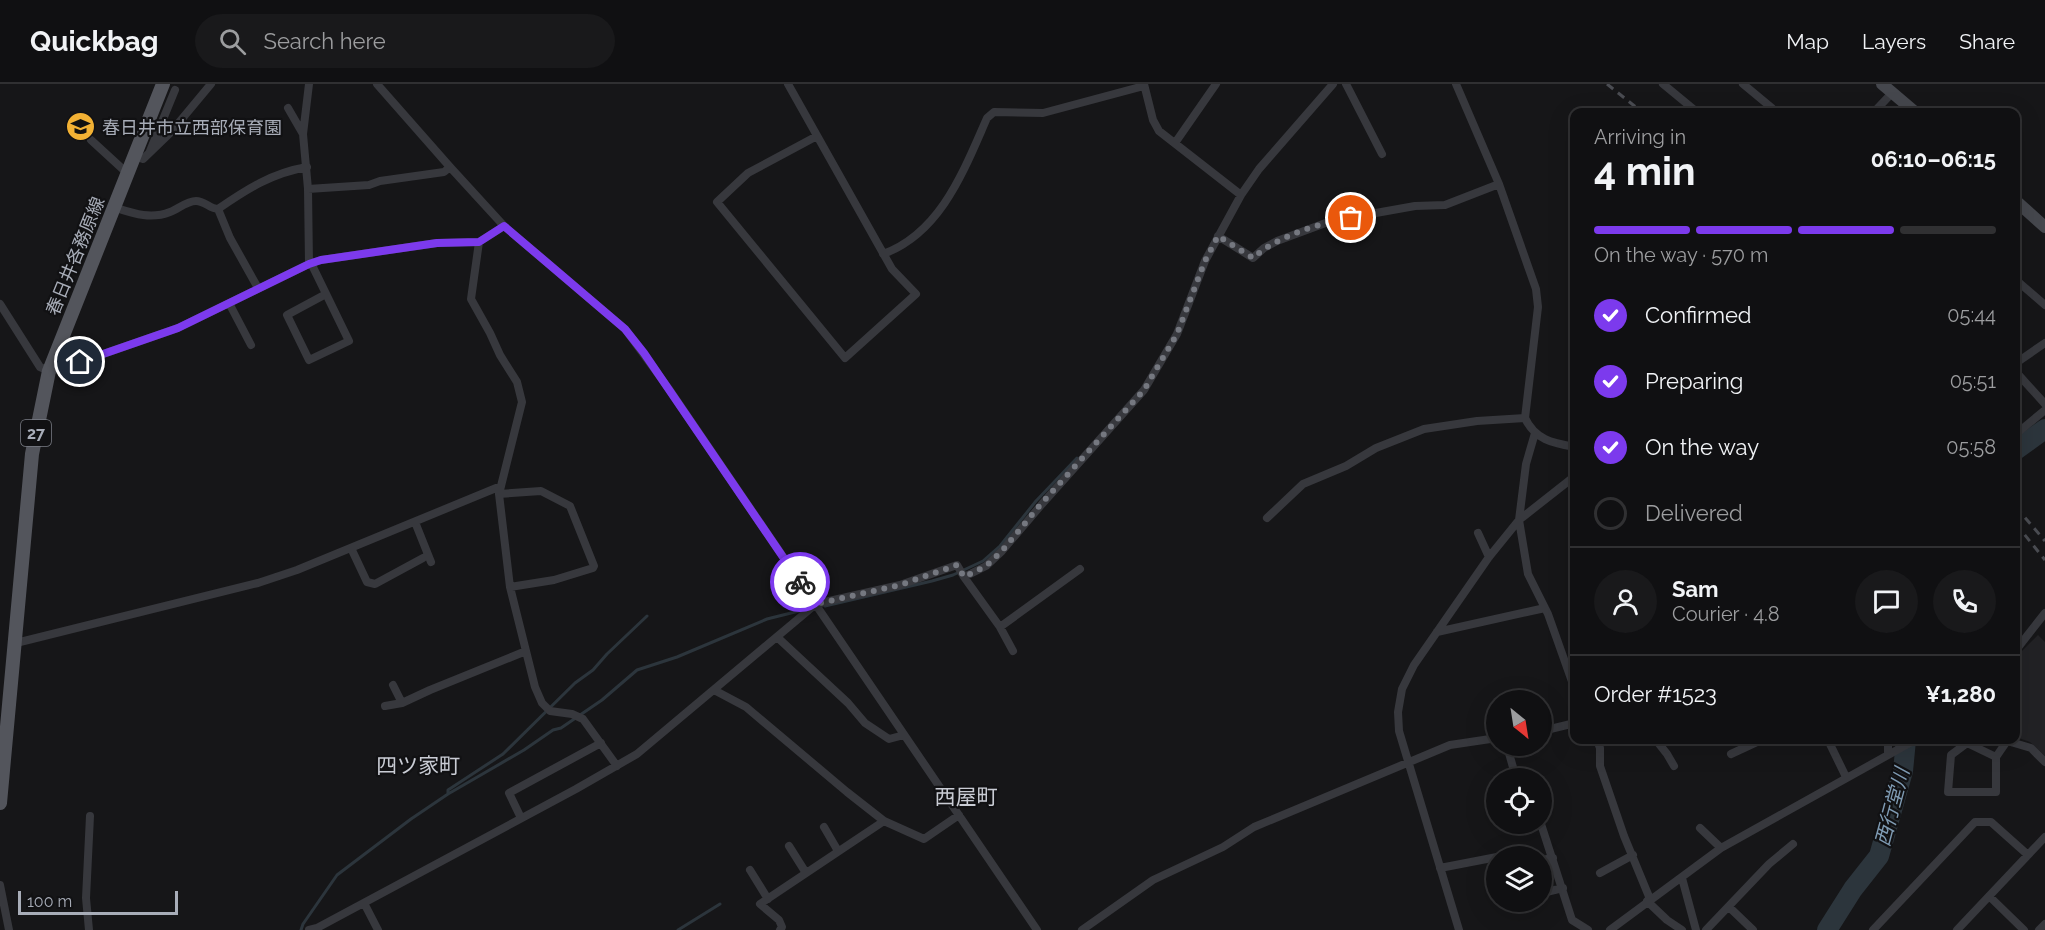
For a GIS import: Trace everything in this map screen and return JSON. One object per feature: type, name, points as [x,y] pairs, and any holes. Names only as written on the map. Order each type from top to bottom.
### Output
[{"type":"main road","points":[[1882,84],[1910,108]]},
{"type":"main road","name":"春日井各務原線","points":[[0,803],[32,454],[49,371],[134,156],[169,87]]},
{"type":"main road","points":[[2020,205],[2045,227]]},
{"type":"street","points":[[134,156],[143,159],[171,132],[211,84]]},
{"type":"street","points":[[309,84],[303,134],[307,167],[310,263],[326,294],[349,340],[309,360],[287,315],[326,294]]},
{"type":"street","points":[[377,84],[504,226],[625,329],[644,353],[1037,930]]},
{"type":"street","points":[[788,84],[892,269],[916,294],[845,358],[717,202],[748,173],[817,136]]},
{"type":"street","points":[[1175,144],[1216,84]]},
{"type":"street","points":[[964,577],[986,566],[1002,551],[1041,504],[1144,390],[1177,334],[1205,261],[1241,195],[1259,169],[1333,84]]},
{"type":"street","points":[[1346,84],[1382,154]]},
{"type":"street","points":[[1456,84],[1499,184],[1536,289],[1538,307],[1525,418],[1530,428],[1548,442],[1570,446]]},
{"type":"street","points":[[1663,84],[1691,108]]},
{"type":"street","points":[[1743,84],[1772,108]]},
{"type":"street","points":[[883,254],[897,249],[916,236],[934,217],[960,180],[987,118],[994,112],[1043,113],[1144,85],[1156,126],[1166,138],[1241,195]]},
{"type":"street","points":[[149,153],[169,87]]},
{"type":"street","points":[[1878,108],[1893,93]]},
{"type":"street","points":[[288,108],[303,134]]},
{"type":"street","points":[[91,140],[127,173]]},
{"type":"street","points":[[113,207],[139,216],[160,215],[193,201],[200,201],[213,209],[218,209],[264,179],[289,170],[307,167]]},
{"type":"street","points":[[308,189],[369,185],[380,181],[444,172],[450,167]]},
{"type":"street","points":[[1218,236],[1253,258],[1264,248],[1277,241],[1331,221],[1415,206],[1445,205],[1499,184]]},
{"type":"street","points":[[218,209],[230,238],[258,288]]},
{"type":"street","points":[[1,309],[40,367],[49,371],[178,328],[310,263],[437,243],[479,242],[504,226]]},
{"type":"street","points":[[479,242],[471,299],[500,356],[518,382],[522,402],[500,490],[510,587],[535,687],[542,703],[550,711],[572,714],[583,719],[617,766]]},
{"type":"street","points":[[2020,283],[2045,305]]},
{"type":"street","points":[[229,303],[251,345]]},
{"type":"street","points":[[2020,360],[2045,343]]},
{"type":"street","points":[[2020,381],[2045,404]]},
{"type":"street","points":[[2020,431],[2045,410]]},
{"type":"street","points":[[1267,518],[1303,484],[1346,466],[1376,448],[1424,429],[1477,421],[1525,418]]},
{"type":"street","points":[[1535,433],[1526,464],[1519,520],[1528,574],[1545,609],[1570,676]]},
{"type":"street","points":[[1459,930],[1399,731],[1398,712],[1402,689],[1414,665],[1489,557],[1519,520],[1570,480]]},
{"type":"street","points":[[16,643],[258,582],[297,570],[500,490],[541,491],[570,506],[594,566],[554,580],[510,587]]},
{"type":"street","points":[[351,548],[367,582],[375,584],[427,560],[415,522]]},
{"type":"street","points":[[1478,532],[1489,557]]},
{"type":"street","points":[[309,930],[364,903],[636,754],[777,638],[818,608],[900,585],[957,565],[1000,627],[1013,651]]},
{"type":"street","points":[[1000,627],[1080,568]]},
{"type":"street","points":[[1437,632],[1545,609]]},
{"type":"street","points":[[2020,645],[2045,613]]},
{"type":"street","points":[[777,638],[848,703],[865,723],[889,739],[904,735]]},
{"type":"street","points":[[385,706],[402,703],[526,651]]},
{"type":"street","points":[[393,685],[402,703]]},
{"type":"street","points":[[714,690],[746,707],[884,820],[924,838],[959,815]]},
{"type":"street","points":[[1552,729],[1570,724]]},
{"type":"street","points":[[1082,930],[1153,880],[1223,847],[1254,827],[1450,745],[1486,740]]},
{"type":"street","points":[[521,818],[509,793],[601,743]]},
{"type":"street","points":[[1598,744],[1600,766],[1649,900],[1667,920],[1682,930]]},
{"type":"street","points":[[1659,744],[1674,766]]},
{"type":"street","points":[[1731,754],[1753,744]]},
{"type":"street","points":[[1830,744],[1846,777]]},
{"type":"street","points":[[1889,744],[1890,753]]},
{"type":"street","points":[[1610,930],[1721,848],[1907,744]]},
{"type":"street","points":[[1965,744],[1951,755],[1948,792],[1996,792],[1996,757],[2004,744]]},
{"type":"street","points":[[1971,744],[1996,757]]},
{"type":"street","points":[[2018,744],[2031,748],[2045,762]]},
{"type":"street","points":[[89,930],[86,898],[90,816]]},
{"type":"street","points":[[780,930],[782,927],[779,920],[760,904],[884,820]]},
{"type":"street","points":[[1873,930],[1975,822],[1991,822],[2028,855]]},
{"type":"street","points":[[824,827],[838,851]]},
{"type":"street","points":[[1700,828],[1721,848]]},
{"type":"street","points":[[1545,834],[1572,920],[1588,930]]},
{"type":"street","points":[[1957,930],[2045,837]]},
{"type":"street","points":[[1706,930],[1769,864],[1793,843]]},
{"type":"street","points":[[789,846],[806,873]]},
{"type":"street","points":[[1600,873],[1633,855]]},
{"type":"street","points":[[1440,868],[1486,859]]},
{"type":"street","points":[[750,870],[768,899]]},
{"type":"street","points":[[1682,878],[1693,930]]},
{"type":"street","points":[[0,885],[9,930]]},
{"type":"street","points":[[1552,891],[1563,888]]},
{"type":"street","points":[[1989,896],[2024,930]]},
{"type":"street","points":[[364,903],[378,930]]},
{"type":"street","points":[[1729,907],[1753,930]]},
{"type":"street","points":[[2039,930],[2045,924]]},
{"type":"shaded area","points":[[2038,635],[2045,642],[2045,756],[2030,742],[2020,738],[2020,653]]},
{"type":"waterway","name":"西行堂川","points":[[2020,447],[2045,429]]},
{"type":"waterway","points":[[825,606],[932,581],[953,575],[983,561],[1000,546],[1036,501],[1077,458]]},
{"type":"waterway","points":[[301,930],[337,875],[448,794],[524,750],[553,730],[561,728],[602,700],[637,670],[677,657],[767,619],[803,610]]},
{"type":"waterway","points":[[448,794],[448,790],[503,754],[647,616]]},
{"type":"waterway","name":"西行堂川","points":[[1827,930],[1853,889],[1879,856],[1903,771],[1906,744]]},
{"type":"waterway","points":[[678,930],[720,904]]},
{"type":"railway","points":[[1607,84],[1637,108]]},
{"type":"railway","points":[[2020,512],[2045,541]]},
{"type":"railway","points":[[2020,529],[2045,560]]},
{"type":"way so far","points":[[800,582],[816,604],[900,585],[957,565],[964,577],[986,566],[1017,535],[1041,504],[1144,390],[1177,334],[1205,261],[1218,236],[1253,258],[1264,248],[1277,241],[1331,221],[1351,218]]},
{"type":"place","name":"春日井市立西部保育園","points":[[81,127]]},
{"type":"district","name":"四ツ家町","points":[[418,765]]},
{"type":"district","name":"西屋町","points":[[966,796]]},
{"type":"route","points":[[80,362],[178,328],[321,260],[437,243],[479,242],[504,226],[625,329],[644,353],[800,582]]}]
